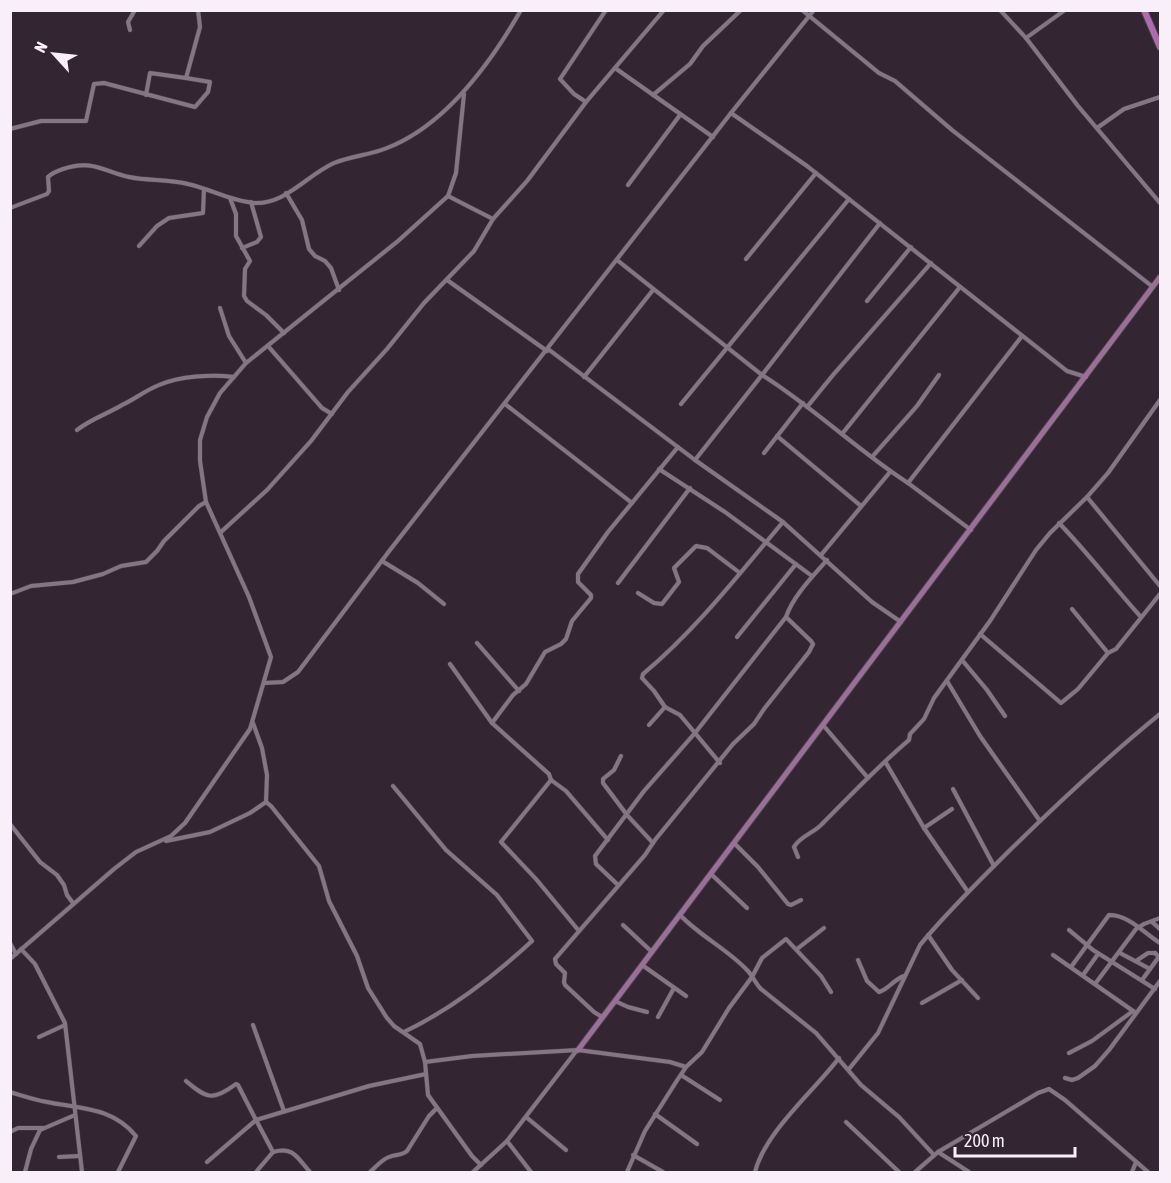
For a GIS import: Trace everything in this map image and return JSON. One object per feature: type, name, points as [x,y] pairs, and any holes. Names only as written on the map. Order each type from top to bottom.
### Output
[{"type":"main road","points":[[1144,10],[1161,46]]},
{"type":"street","points":[[130,30],[128,22],[135,10]]},
{"type":"street","points":[[186,78],[200,27],[198,10]]},
{"type":"street","points":[[10,208],[47,194],[50,174],[81,165],[91,165],[131,178],[187,183],[251,202],[280,198],[333,164],[386,148],[414,135],[464,94],[521,10]]},
{"type":"street","points":[[586,102],[560,79],[606,10]]},
{"type":"street","points":[[221,532],[267,490],[424,303],[474,251],[493,219],[527,181],[586,102],[664,10]]},
{"type":"street","points":[[653,95],[690,64],[710,39],[741,10]]},
{"type":"street","points":[[802,10],[879,73],[895,81],[952,130],[1153,287]]},
{"type":"street","points":[[264,683],[283,682],[297,672],[381,561],[814,10]]},
{"type":"street","points":[[1000,10],[1026,38],[1078,106],[1161,203]]},
{"type":"street","points":[[1026,38],[1065,10]]},
{"type":"street","points":[[615,68],[713,137]]},
{"type":"street","points":[[10,129],[41,121],[86,121],[94,84],[104,83],[146,95],[195,107],[208,92],[210,82],[150,73],[146,95]]},
{"type":"street","points":[[10,959],[73,903],[136,852],[171,836],[185,823],[250,729],[271,657],[249,597],[206,502],[200,461],[200,440],[207,417],[220,393],[246,363],[398,242],[448,196],[456,173],[464,94]]},
{"type":"street","points":[[1097,128],[1124,109],[1161,97]]},
{"type":"street","points":[[731,113],[816,173],[1067,371],[1086,377]]},
{"type":"street","points":[[627,185],[680,114]]},
{"type":"street","points":[[746,259],[816,173]]},
{"type":"street","points":[[140,246],[157,226],[169,218],[203,213],[204,189]]},
{"type":"street","points":[[286,194],[302,220],[309,249],[331,268],[339,290]]},
{"type":"street","points":[[448,196],[493,219]]},
{"type":"street","points":[[230,197],[237,224],[235,231],[250,261],[245,269],[244,296],[284,333]]},
{"type":"street","points":[[681,404],[849,199]]},
{"type":"street","points":[[242,248],[257,242],[261,237],[251,202]]},
{"type":"street","points":[[695,460],[880,223]]},
{"type":"street","points":[[867,301],[911,248]]},
{"type":"street","points":[[617,260],[762,375],[971,530]]},
{"type":"street","points":[[764,453],[931,263]]},
{"type":"street","points":[[473,1173],[507,1141],[578,1050],[1161,277]]},
{"type":"street","points":[[447,280],[783,522],[872,602],[902,622]]},
{"type":"street","points":[[842,434],[960,286]]},
{"type":"street","points":[[584,377],[653,290]]},
{"type":"street","points":[[220,308],[229,336],[246,363]]},
{"type":"street","points":[[908,483],[1022,336]]},
{"type":"street","points":[[268,346],[317,402],[332,414]]},
{"type":"street","points":[[77,430],[98,416],[168,382],[215,374],[234,377]]},
{"type":"street","points":[[872,458],[939,375]]},
{"type":"street","points":[[798,857],[794,851],[795,844],[821,826],[909,740],[910,735],[924,719],[934,698],[981,634],[1027,563],[1059,523],[1108,473],[1161,400]]},
{"type":"street","points":[[505,404],[632,503]]},
{"type":"street","points":[[777,436],[861,506]]},
{"type":"street","points":[[492,723],[508,701],[526,684],[545,652],[566,639],[572,621],[591,598],[591,595],[578,582],[578,574],[678,447]]},
{"type":"street","points":[[659,469],[690,488],[813,576]]},
{"type":"street","points":[[821,555],[890,472]]},
{"type":"street","points":[[618,583],[690,488]]},
{"type":"street","points":[[1087,497],[1161,586]]},
{"type":"street","points":[[10,594],[31,586],[74,582],[103,574],[120,566],[146,562],[158,551],[164,540],[206,502]]},
{"type":"street","points":[[720,763],[680,714],[665,707],[642,676],[673,647],[783,522]]},
{"type":"street","points":[[1059,523],[1088,553],[1141,617]]},
{"type":"street","points":[[638,593],[654,603],[662,604],[680,582],[674,568],[696,546],[707,548],[740,573]]},
{"type":"street","points":[[618,885],[596,864],[595,856],[786,617],[813,576],[827,560]]},
{"type":"street","points":[[381,561],[418,584],[444,604]]},
{"type":"street","points":[[737,637],[796,564]]},
{"type":"street","points":[[981,634],[1061,703],[1077,689],[1108,653],[1116,649],[1161,594]]},
{"type":"street","points":[[1072,609],[1108,653]]},
{"type":"street","points":[[602,1017],[565,985],[565,973],[555,961],[645,855],[734,744],[754,724],[812,647],[811,641],[786,617]]},
{"type":"street","points":[[477,643],[519,691]]},
{"type":"street","points":[[962,660],[1005,716]]},
{"type":"street","points":[[450,664],[492,723],[549,774],[551,780],[566,791],[608,840]]},
{"type":"street","points":[[947,681],[980,736],[1040,821]]},
{"type":"street","points":[[649,725],[665,707]]},
{"type":"street","points":[[849,1069],[878,1033],[920,945],[928,935],[968,892],[1080,782],[1161,714]]},
{"type":"street","points":[[252,722],[262,748],[267,775],[266,801],[319,866],[329,902],[357,956],[368,988],[394,1026],[420,1044],[425,1062],[428,1095],[481,1165]]},
{"type":"street","points":[[823,725],[868,778]]},
{"type":"street","points":[[621,756],[614,770],[603,779],[603,783],[653,843]]},
{"type":"street","points":[[886,762],[924,828],[968,892]]},
{"type":"street","points":[[551,780],[501,842],[579,931]]},
{"type":"street","points":[[393,786],[446,850],[496,895],[532,941],[475,987],[429,1020],[404,1032]]},
{"type":"street","points":[[953,789],[994,866]]},
{"type":"street","points":[[152,845],[210,832],[250,813],[266,801]]},
{"type":"street","points":[[924,828],[952,809]]},
{"type":"street","points":[[10,824],[40,862],[57,875],[73,903]]},
{"type":"street","points":[[735,844],[758,867],[788,904],[791,905],[801,900]]},
{"type":"street","points":[[711,874],[747,908]]},
{"type":"street","points":[[680,915],[695,930],[748,971],[761,989],[803,1021],[840,1058],[861,1085],[899,1117],[936,1154],[969,1173]]},
{"type":"street","points":[[1071,967],[1109,915],[1126,919],[1161,943],[1155,953]]},
{"type":"street","points":[[1095,984],[1138,928],[1161,918]]},
{"type":"street","points":[[1151,922],[1161,928]]},
{"type":"street","points":[[623,925],[652,952]]},
{"type":"street","points":[[797,950],[824,928]]},
{"type":"street","points":[[1070,930],[1098,954],[1155,989]]},
{"type":"street","points":[[928,935],[978,998]]},
{"type":"street","points":[[627,1173],[633,1155],[655,1114],[686,1067],[702,1052],[762,958],[786,939],[826,981],[831,992]]},
{"type":"street","points":[[10,943],[16,954]]},
{"type":"street","points":[[21,948],[35,964],[65,1025],[82,1173]]},
{"type":"street","points":[[1120,953],[1150,969]]},
{"type":"street","points":[[1136,961],[1148,953],[1155,953]]},
{"type":"street","points":[[1142,980],[1158,957],[1155,953]]},
{"type":"street","points":[[1083,975],[1098,954]]},
{"type":"street","points":[[1053,955],[1134,1012]]},
{"type":"street","points":[[858,960],[867,981],[879,992],[905,976]]},
{"type":"street","points":[[642,966],[686,996]]},
{"type":"street","points":[[922,1003],[962,980]]},
{"type":"street","points":[[1065,1078],[1072,1080],[1078,1078],[1095,1066],[1134,1012],[1161,981]]},
{"type":"street","points":[[657,1017],[674,988]]},
{"type":"street","points":[[615,1000],[628,1007],[647,1012]]},
{"type":"street","points":[[1069,1053],[1092,1041],[1134,1012]]},
{"type":"street","points":[[39,1037],[65,1025]]},
{"type":"street","points":[[253,1025],[284,1111]]},
{"type":"street","points":[[425,1062],[472,1056],[578,1050],[670,1062],[686,1067]]},
{"type":"street","points":[[755,1173],[767,1144],[804,1096],[819,1083],[840,1058]]},
{"type":"street","points":[[207,1162],[256,1120],[369,1086],[426,1074]]},
{"type":"street","points":[[681,1075],[720,1100]]},
{"type":"street","points":[[186,1081],[206,1096],[221,1095],[236,1084],[238,1085],[273,1152]]},
{"type":"street","points":[[915,1173],[936,1154],[1038,1093],[1049,1089],[1148,1173]]},
{"type":"street","points":[[10,1092],[48,1102],[74,1105],[109,1115],[136,1135],[118,1173]]},
{"type":"street","points":[[370,1173],[383,1159],[392,1155],[402,1155],[437,1108]]},
{"type":"street","points":[[655,1114],[697,1144]]},
{"type":"street","points":[[26,1173],[31,1149],[40,1130],[75,1115]]},
{"type":"street","points":[[526,1117],[566,1150]]},
{"type":"street","points":[[846,1122],[899,1173]]},
{"type":"street","points":[[10,1132],[18,1128],[44,1128]]},
{"type":"street","points":[[507,1141],[531,1173]]},
{"type":"street","points":[[256,1173],[273,1152],[282,1149],[292,1152],[310,1173]]},
{"type":"street","points":[[633,1155],[663,1173]]},
{"type":"street","points":[[59,1157],[79,1156]]},
{"type":"street","points":[[1133,1171],[1136,1162]]},
{"type":"street","points":[[1133,1171],[1141,1167]]}]
